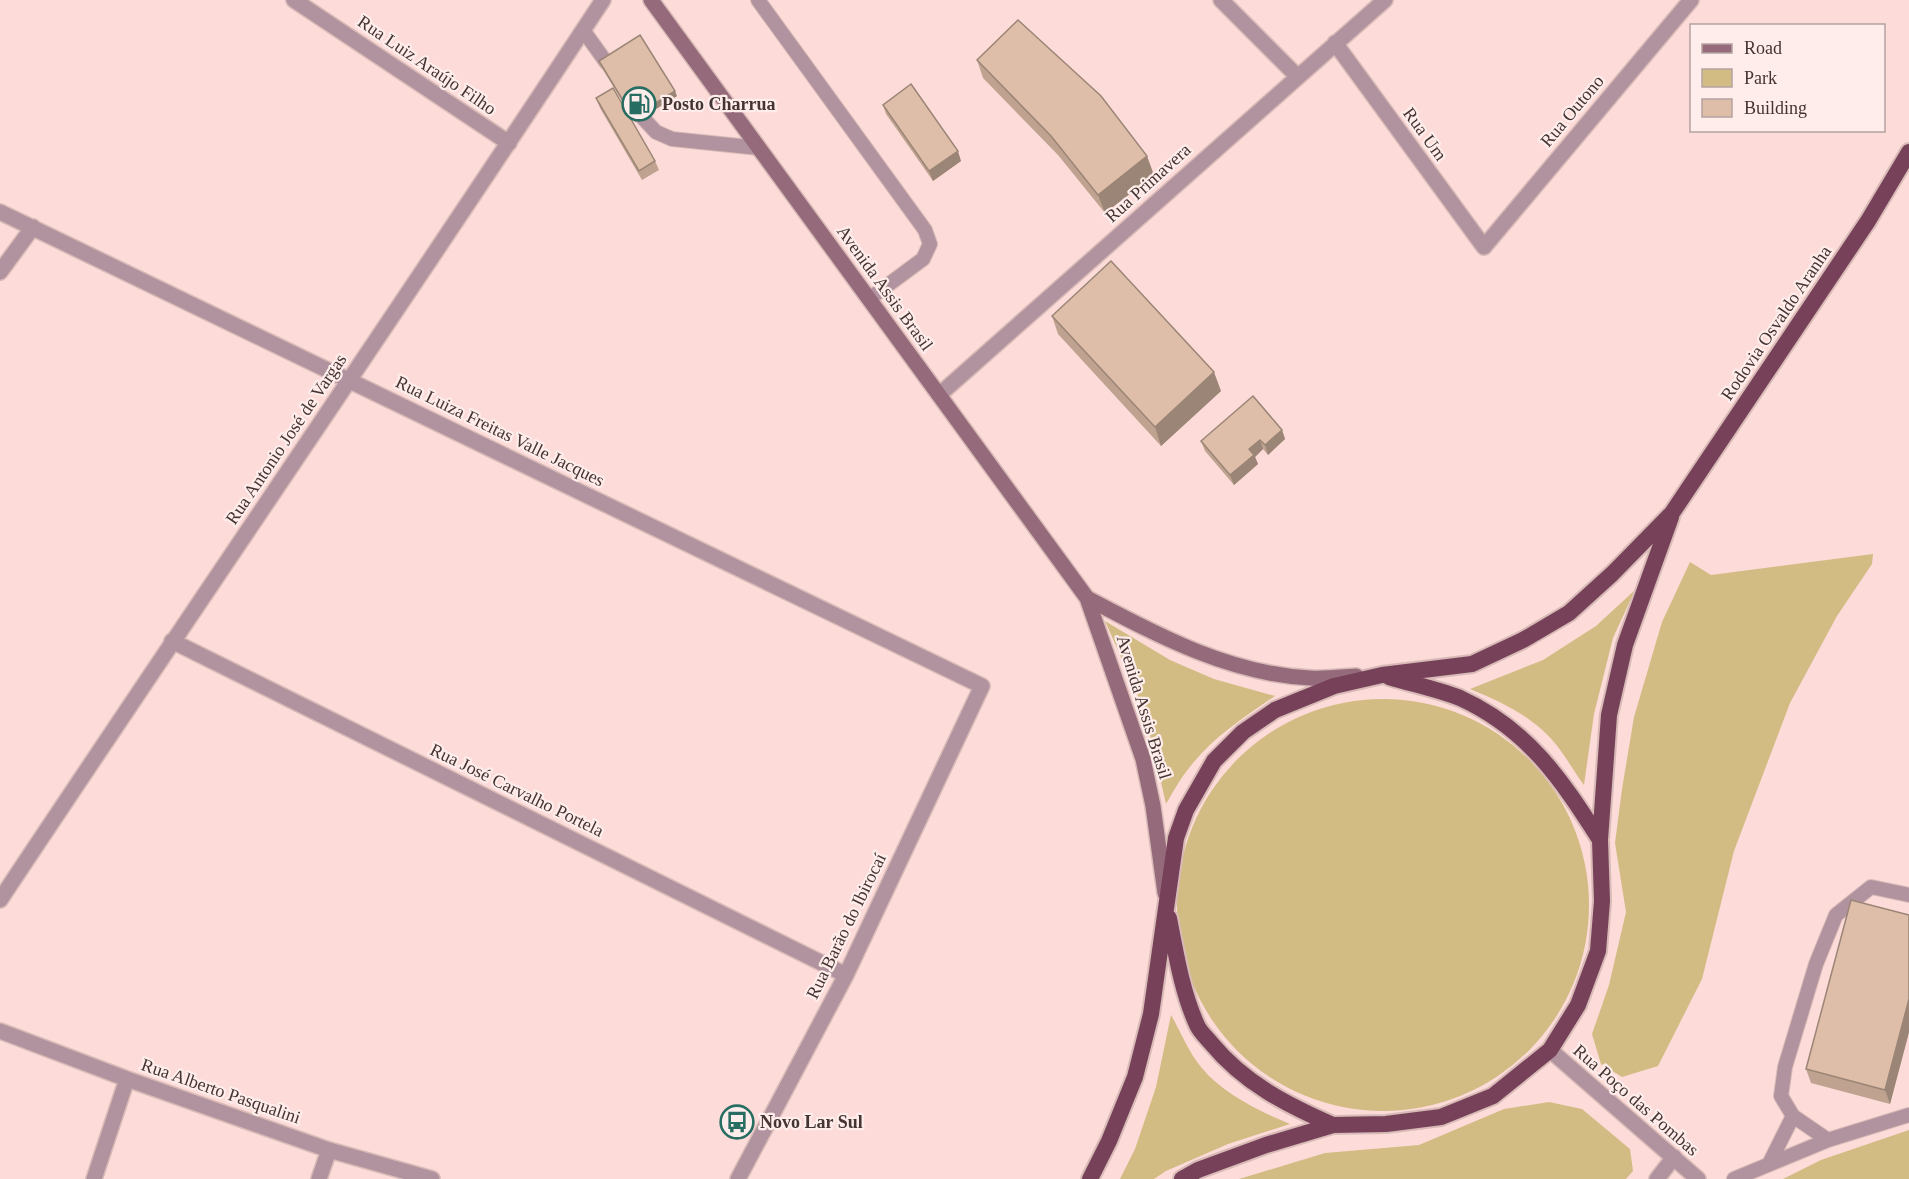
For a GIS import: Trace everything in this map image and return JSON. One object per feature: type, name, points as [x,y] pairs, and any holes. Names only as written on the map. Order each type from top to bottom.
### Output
[{"type":"highway","name":"Rodovia Osvaldo Aranha","points":[[1672,513],[1868,221],[1909,152]]},
{"type":"highway","points":[[1090,1179],[1109,1141],[1135,1077],[1150,1014],[1176,838],[1186,810],[1214,761],[1243,732],[1275,710],[1334,686],[1382,675],[1472,664],[1523,640],[1569,613],[1612,574],[1672,513]]},
{"type":"highway","points":[[1182,1179],[1198,1170],[1266,1145],[1333,1125],[1386,1124],[1441,1117],[1493,1096],[1550,1050],[1578,1005],[1598,951],[1602,901],[1599,840],[1609,715],[1625,645],[1672,513]]},
{"type":"highway","points":[[1382,675],[1459,698],[1506,725],[1537,751],[1567,789],[1599,840]]},
{"type":"highway","points":[[1167,902],[1178,967],[1198,1027],[1223,1058],[1250,1081],[1298,1110],[1333,1125]]},
{"type":"main road","name":"Avenida Assis Brasil","points":[[651,0],[1087,598],[1143,759],[1153,806],[1167,902]]},
{"type":"main road","name":"Avenida Assis Brasil","points":[[1087,598],[1155,634],[1201,653],[1259,671],[1310,678],[1382,675]]},
{"type":"street","name":"Rua Luiz Araújo Filho","points":[[294,0],[509,143]]},
{"type":"street","name":"Rua Antonio José de Vargas","points":[[0,900],[172,640],[350,380],[603,0]]},
{"type":"street","points":[[1221,0],[1297,76]]},
{"type":"street","name":"Rua Primavera","points":[[939,395],[1385,0]]},
{"type":"street","name":"Rua Outono","points":[[1484,247],[1691,0]]},
{"type":"street","name":"Rua Um","points":[[1335,43],[1484,247]]},
{"type":"street","name":"Rua Luiza Freitas Valle Jacques","points":[[0,212],[982,686]]},
{"type":"street","points":[[0,272],[33,226]]},
{"type":"street","name":"Rua José Carvalho Portela","points":[[172,640],[846,975]]},
{"type":"street","name":"Rua Barão do Ibirocaí","points":[[738,1179],[846,975],[982,686]]},
{"type":"street","name":"Rua Alberto Pasqualini","points":[[0,1031],[127,1079],[329,1150],[432,1179]]},
{"type":"street","name":"Rua Poço das Pombas","points":[[1550,1050],[1698,1179]]},
{"type":"street","points":[[94,1179],[127,1079]]},
{"type":"street","points":[[319,1179],[329,1150]]},
{"type":"street","points":[[1657,1179],[1674,1157]]},
{"type":"lane","points":[[758,0],[925,230],[930,244],[924,259],[869,299]]},
{"type":"lane","points":[[583,30],[606,62]]},
{"type":"lane","points":[[642,117],[656,132],[672,139],[759,148]]},
{"type":"lane","points":[[1828,1140],[1793,1116],[1781,1096],[1785,1067],[1816,964],[1836,915],[1871,887],[1909,894]]},
{"type":"lane","points":[[1734,1179],[1828,1140],[1909,1114]]},
{"type":"lane","points":[[1769,1164],[1793,1116]]},
{"type":"green space","points":[[1873,554],[1872,564],[1837,616],[1790,703],[1734,851],[1702,979],[1658,1066],[1622,1077],[1601,1064],[1592,1034],[1609,985],[1626,912],[1615,843],[1622,789],[1634,717],[1662,622],[1690,562],[1711,575]]},
{"type":"green space","points":[[1635,590],[1613,638],[1594,714],[1584,785],[1558,747],[1529,719],[1506,705],[1470,689],[1543,660],[1596,626]]},
{"type":"green space","points":[[1105,621],[1170,660],[1214,679],[1275,696],[1208,747],[1186,772],[1166,804],[1152,742],[1137,693]]},
{"type":"green space","points":[[1383,699],[1423,703],[1462,714],[1498,733],[1529,759],[1555,790],[1574,826],[1585,865],[1589,905],[1585,945],[1574,984],[1555,1020],[1529,1051],[1498,1077],[1462,1096],[1423,1107],[1383,1111],[1343,1107],[1304,1096],[1268,1077],[1237,1051],[1211,1020],[1192,984],[1181,945],[1177,905],[1181,865],[1192,826],[1211,790],[1237,759],[1268,733],[1304,714],[1343,703]]},
{"type":"green space","points":[[1171,1015],[1193,1055],[1210,1077],[1242,1101],[1290,1124],[1228,1144],[1166,1171],[1154,1179],[1120,1179],[1135,1149],[1156,1087]]},
{"type":"green space","points":[[1549,1102],[1582,1109],[1630,1149],[1633,1171],[1626,1179],[1239,1179],[1325,1153],[1419,1145],[1504,1109]]},
{"type":"green space","points":[[1909,1130],[1909,1179],[1783,1179],[1821,1160]]},
{"type":"building","points":[[1018,20],[1101,96],[1147,156],[1098,195],[1051,136],[977,60]]},
{"type":"building","points":[[640,35],[675,91],[633,117],[599,61]]},
{"type":"building","points":[[911,84],[958,151],[929,171],[883,105]]},
{"type":"building","points":[[613,88],[655,161],[639,171],[596,98]]},
{"type":"building","points":[[1111,261],[1214,372],[1155,427],[1052,316]]},
{"type":"building","points":[[1253,396],[1282,430],[1265,445],[1260,440],[1249,449],[1254,455],[1230,475],[1201,441]]},
{"type":"building","points":[[1851,900],[1909,915],[1909,999],[1885,1090],[1806,1069]]},
{"type":"place","name":"Posto Charrua","points":[[639,104]]},
{"type":"place","name":"Novo Lar Sul","points":[[737,1122]]}]
